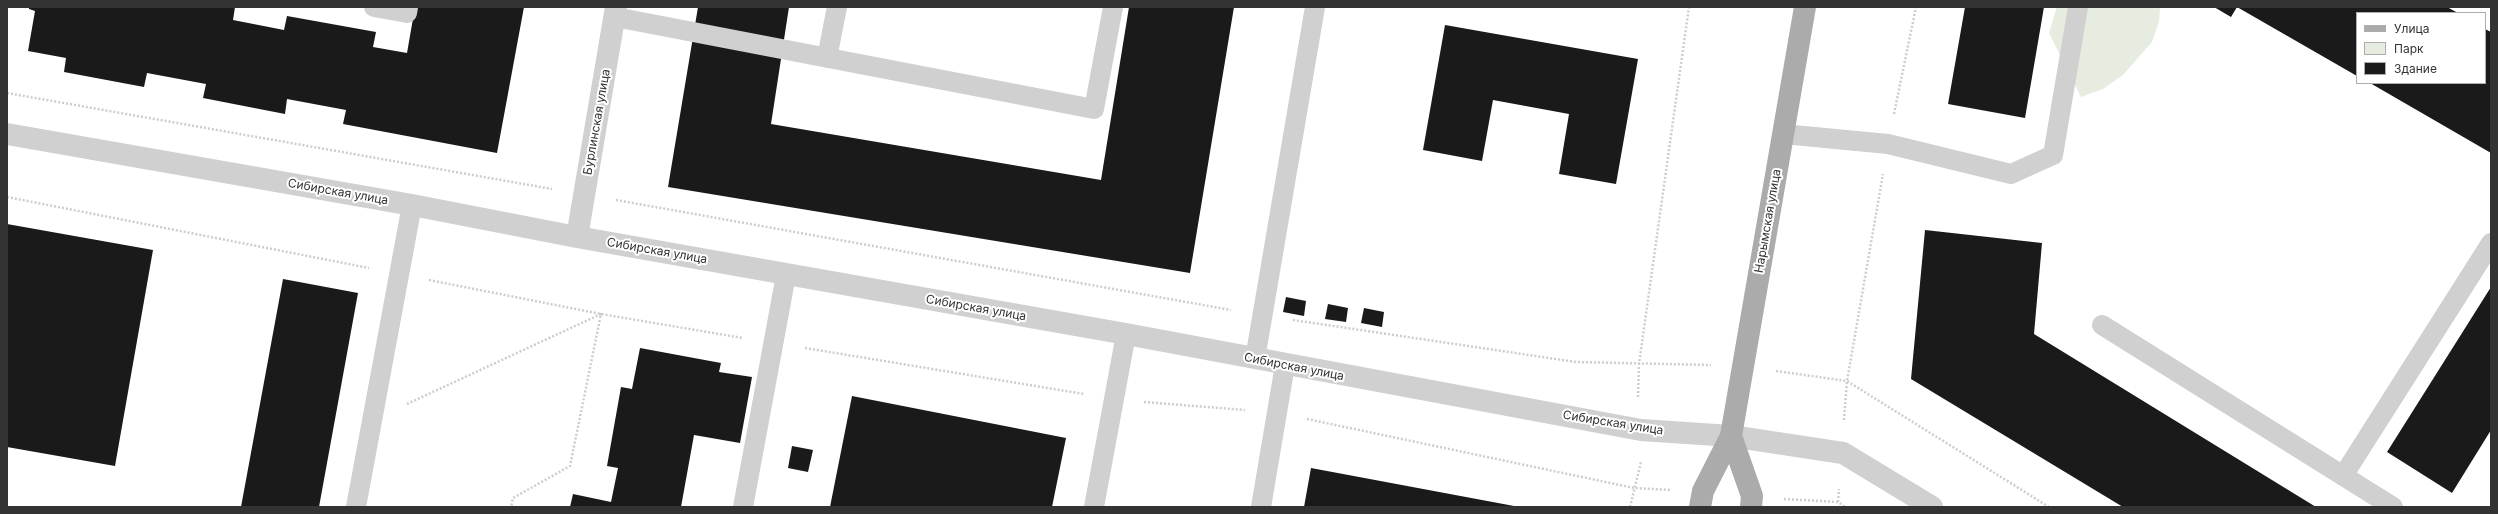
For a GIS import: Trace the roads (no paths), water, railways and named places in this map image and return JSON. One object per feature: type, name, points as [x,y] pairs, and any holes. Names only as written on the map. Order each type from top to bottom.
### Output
[{"type":"main road","name":"Нарымская улица","points":[[1702,499],[1731,436],[1804,7]]},
{"type":"main road","name":"Нарымская улица","points":[[1731,436],[1751,502]]},
{"type":"street","name":"Бурлинская улица","points":[[577,237],[615,12]]},
{"type":"street","name":"Сибирская улица","points":[[7,134],[412,205],[577,237],[1126,334],[1255,360],[1641,430],[1731,436],[1842,453],[1932,507]]},
{"type":"lane","points":[[374,7],[406,13],[408,7]]},
{"type":"lane","points":[[827,58],[836,7]]},
{"type":"lane","points":[[615,12],[827,58],[1094,109],[1113,7]]},
{"type":"lane","points":[[1255,360],[1315,7]]},
{"type":"lane","points":[[1783,134],[1888,144],[2011,174],[2053,155],[2078,7]]},
{"type":"lane","points":[[356,507],[412,205]]},
{"type":"lane","points":[[2343,476],[2491,243]]},
{"type":"lane","points":[[743,507],[786,274]]},
{"type":"lane","points":[[2102,325],[2393,507]]},
{"type":"lane","points":[[1094,507],[1126,334]]},
{"type":"lane","points":[[1261,507],[1285,365]]}]
